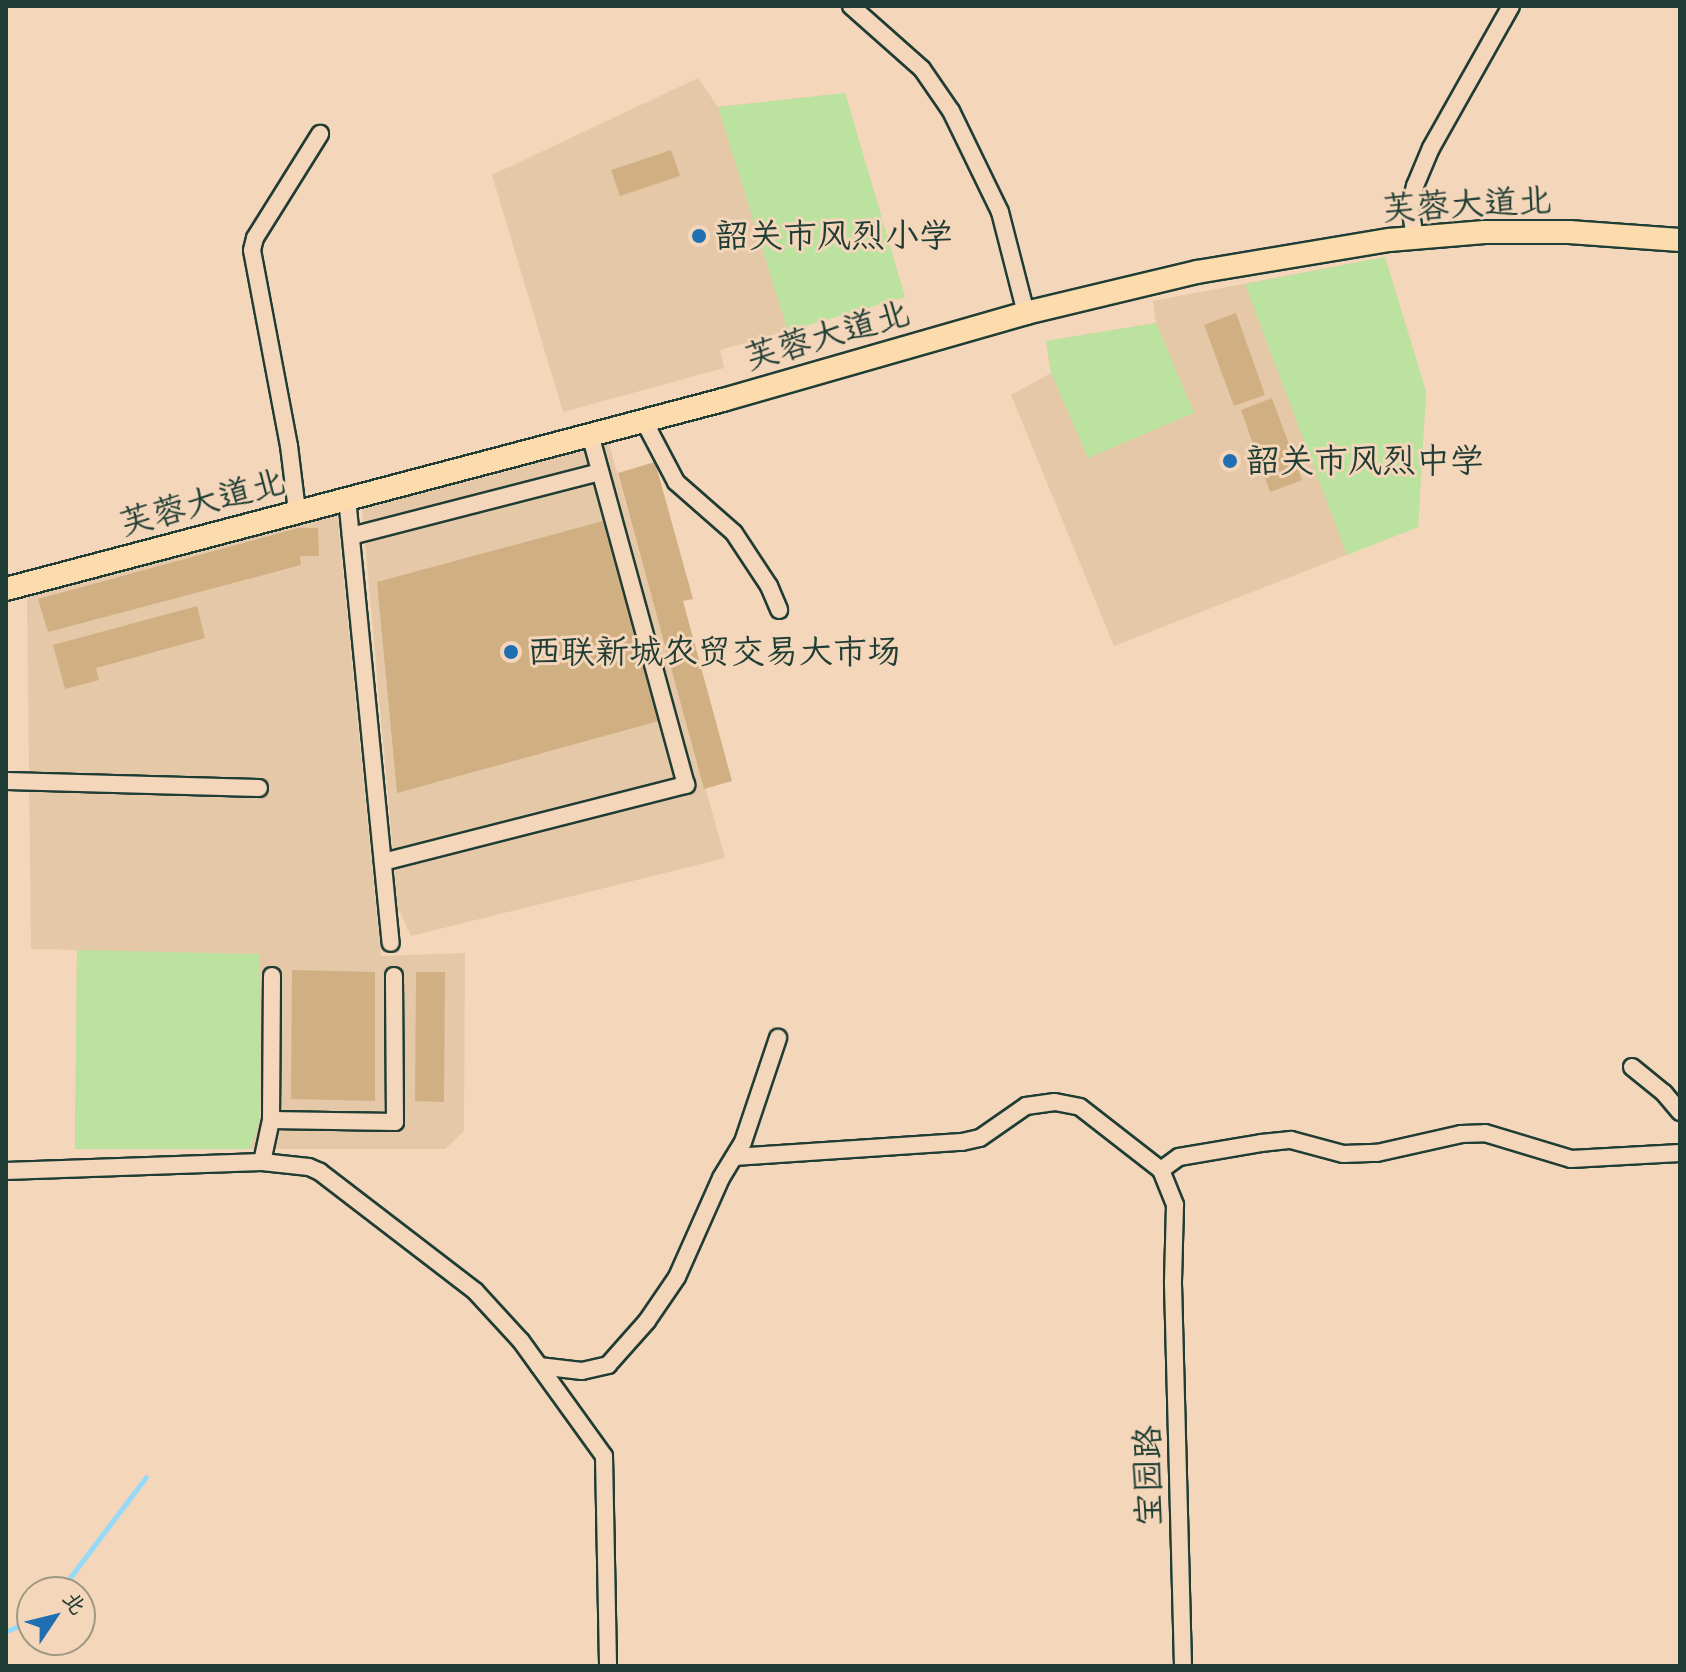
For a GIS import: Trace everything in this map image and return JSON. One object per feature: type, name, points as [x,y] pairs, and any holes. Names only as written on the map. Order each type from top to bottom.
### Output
[{"type":"main road","name":"芙蓉大道北","points":[[6,589],[644,421],[1026,313],[1197,272],[1289,255],[1485,232],[1555,232],[1680,240]]},
{"type":"street","points":[[851,6],[922,69],[951,111],[1000,212],[1026,313]]},
{"type":"street","points":[[1415,238],[1410,206],[1415,186],[1431,148],[1511,6]]},
{"type":"street","points":[[297,511],[289,446],[252,250],[255,238],[320,134]]},
{"type":"street","points":[[644,421],[676,482],[734,533],[769,586],[779,610]]},
{"type":"street","points":[[383,862],[686,785],[590,435]]},
{"type":"street","points":[[351,536],[600,472]]},
{"type":"street","points":[[347,498],[391,943]]},
{"type":"street","points":[[6,781],[259,788]]},
{"type":"street","points":[[262,1162],[271,1120],[272,976]]},
{"type":"street","points":[[271,1120],[395,1122],[394,976]]},
{"type":"street","points":[[539,1366],[582,1371],[608,1365],[647,1321],[677,1277],[743,1142],[778,1038]]},
{"type":"street","points":[[1632,1067],[1664,1093],[1680,1112]]},
{"type":"street","points":[[734,1157],[962,1142],[980,1138],[1026,1106],[1055,1102],[1080,1107],[1161,1170],[1179,1157],[1261,1143],[1291,1140],[1343,1154],[1377,1153],[1461,1134],[1485,1133],[1571,1159],[1680,1153]]},
{"type":"street","points":[[6,1171],[292,1163],[320,1172],[475,1291],[539,1366],[604,1456],[608,1666]]},
{"type":"street","name":"宝园路","points":[[1161,1170],[1175,1205],[1173,1284],[1183,1666]]},
{"type":"shaded area","name":"韶关市风烈小学","points":[[698,78],[718,107],[845,93],[905,297],[720,350],[724,368],[563,412],[492,175]]},
{"type":"shaded area","name":"韶关市风烈中学","points":[[1385,257],[1426,392],[1418,527],[1114,646],[1011,395],[1051,373],[1046,341],[1156,323],[1153,301]]},
{"type":"shaded area","points":[[609,444],[725,858],[411,936],[398,908],[362,509]]},
{"type":"shaded area","points":[[337,512],[381,956],[465,953],[464,1131],[445,1149],[75,1149],[77,950],[31,949],[27,595]]},
{"type":"green space","points":[[845,93],[905,297],[788,331],[718,107]]},
{"type":"green space","points":[[1385,257],[1426,392],[1418,527],[1347,555],[1245,284]]},
{"type":"green space","points":[[1156,323],[1194,413],[1088,458],[1051,373],[1046,341]]},
{"type":"green space","points":[[77,950],[259,954],[260,1119],[250,1149],[75,1149]]},
{"type":"building","points":[[671,150],[680,176],[620,196],[611,170]]},
{"type":"building","points":[[1236,313],[1265,395],[1234,406],[1204,325]]},
{"type":"building","points":[[1272,398],[1302,480],[1270,492],[1241,410]]},
{"type":"building","points":[[655,462],[693,599],[683,601],[732,781],[704,789],[618,473]]},
{"type":"building","name":"西联新城农贸交易大市场","points":[[603,521],[659,721],[397,793],[377,582]]},
{"type":"building","points":[[298,528],[318,528],[319,556],[300,556],[301,565],[48,632],[38,599]]},
{"type":"building","points":[[197,606],[205,638],[96,668],[99,680],[65,689],[53,645]]},
{"type":"building","points":[[292,970],[375,972],[375,1101],[291,1099]]},
{"type":"building","points":[[416,972],[445,972],[444,1102],[415,1101]]},
{"type":"waterway","points":[[71,1576],[146,1477]]},
{"type":"waterway","points":[[6,1631],[16,1627]]},
{"type":"place","name":"韶关市风烈小学","points":[[699,236]]},
{"type":"place","name":"韶关市风烈中学","points":[[1230,461]]},
{"type":"place","name":"西联新城农贸交易大市场","points":[[511,652]]}]
